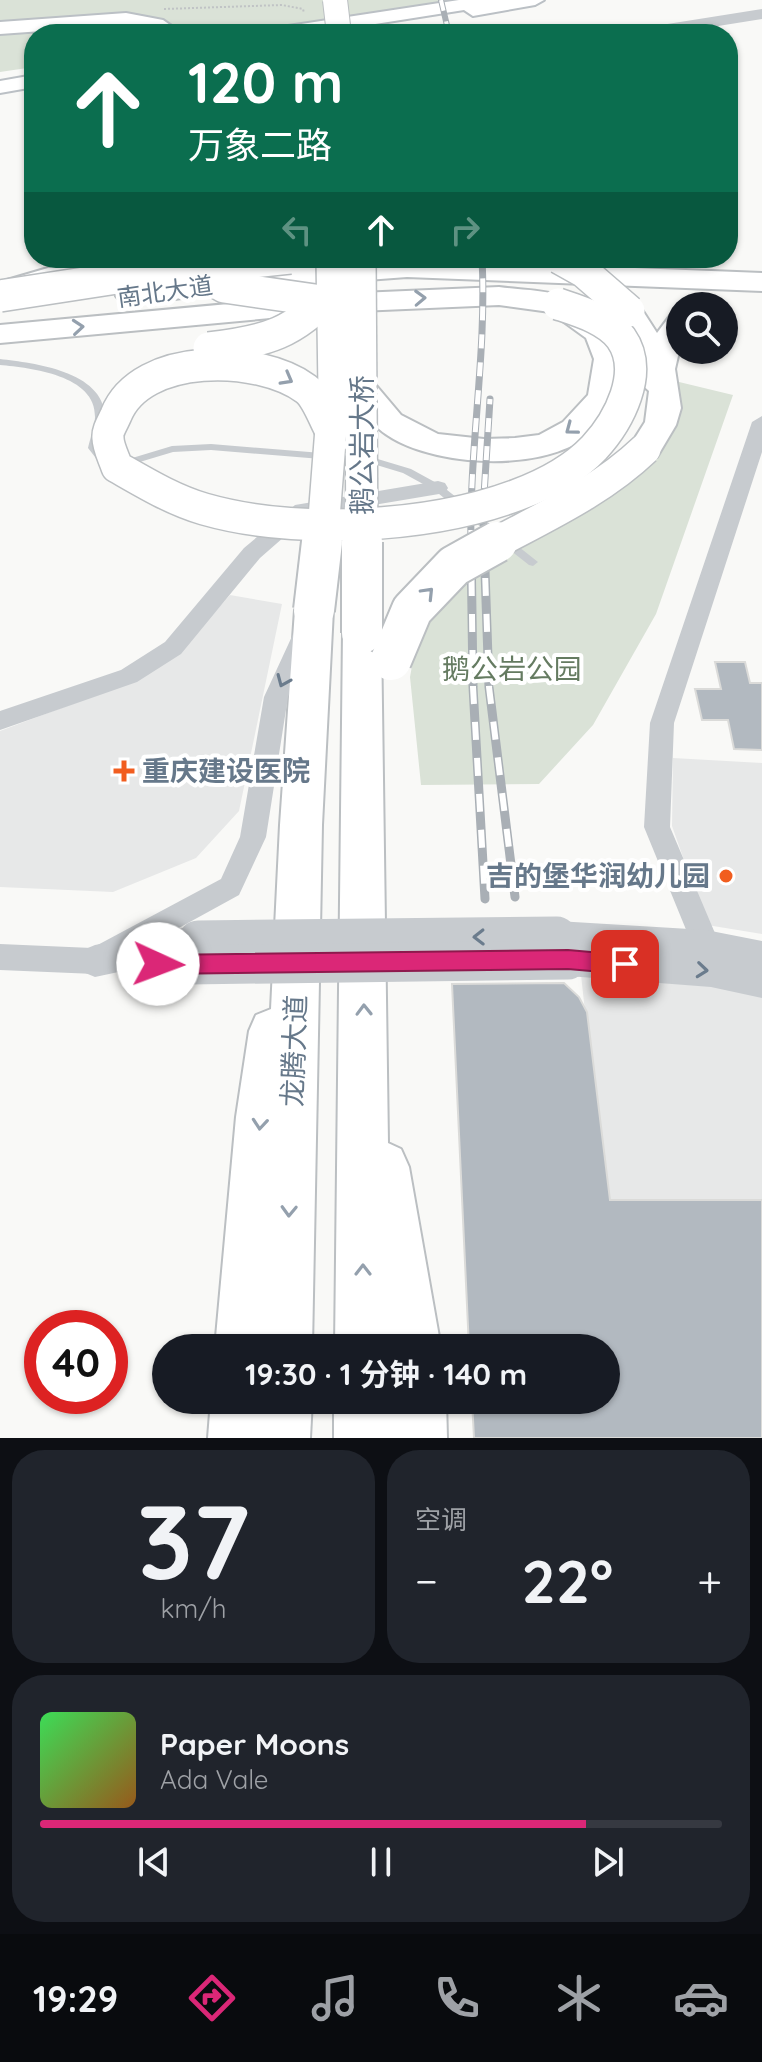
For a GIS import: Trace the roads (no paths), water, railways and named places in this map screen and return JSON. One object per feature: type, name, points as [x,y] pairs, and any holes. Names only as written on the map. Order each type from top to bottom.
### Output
[{"type":"highway","points":[[335,0],[338,24]]},
{"type":"highway","points":[[738,263],[762,264]]},
{"type":"highway","points":[[0,296],[83,268]]},
{"type":"highway","name":"南北大道","points":[[0,296],[190,268]]},
{"type":"highway","points":[[193,268],[224,287],[334,283],[501,283],[590,315],[621,338],[633,366],[621,406],[594,448],[555,475],[515,495],[417,517],[341,523],[217,512],[159,492],[117,467],[107,436],[120,404],[146,381],[187,368],[229,363],[272,370],[309,391],[331,431]]},
{"type":"highway","name":"鹅公岩大桥","points":[[360,268],[363,390],[377,646]]},
{"type":"highway","name":"南北大道","points":[[0,316],[247,280],[407,268],[501,283],[762,282]]},
{"type":"highway","points":[[577,268],[629,311],[644,334],[660,370]]},
{"type":"highway","points":[[0,334],[334,283]]},
{"type":"highway","points":[[334,283],[308,321],[287,333],[254,343],[208,348],[153,363],[116,384],[91,411],[86,449],[106,480],[154,514],[213,530],[352,539],[411,536],[520,510],[638,441]]},
{"type":"highway","name":"鹅公岩大桥","points":[[314,610],[324,540],[331,431],[334,283]]},
{"type":"highway","points":[[738,298],[762,296]]},
{"type":"highway","points":[[363,390],[390,422],[431,444],[484,450],[547,444],[575,429],[603,397],[609,359],[599,334],[558,304]]},
{"type":"highway","points":[[363,1334],[361,812],[377,646],[454,566],[595,489],[623,470],[638,441],[666,342]]},
{"type":"highway","name":"龙腾大道","points":[[284,1334],[301,825],[314,610]]},
{"type":"highway","points":[[244,1334],[261,1117],[301,825]]},
{"type":"highway","points":[[364,1054],[411,1334]]},
{"type":"highway","points":[[237,1438],[239,1414]]},
{"type":"highway","points":[[281,1438],[282,1414]]},
{"type":"highway","points":[[363,1414],[363,1438]]},
{"type":"highway","points":[[417,1414],[418,1438]]},
{"type":"main road","points":[[400,24],[495,0]]},
{"type":"main road","points":[[354,24],[535,0]]},
{"type":"main road","points":[[379,24],[441,13]]},
{"type":"main road","points":[[56,24],[126,19],[157,24]]},
{"type":"main road","points":[[0,28],[24,26]]},
{"type":"main road","points":[[0,77],[24,73]]},
{"type":"main road","points":[[0,90],[24,84]]},
{"type":"main road","points":[[0,90],[24,89]]},
{"type":"main road","points":[[0,296],[179,268]]},
{"type":"street","points":[[699,24],[762,14]]},
{"type":"street","points":[[706,945],[657,827],[662,723],[762,422]]},
{"type":"street","points":[[0,721],[129,676],[173,648],[252,553],[302,510],[438,488]]},
{"type":"street","points":[[95,961],[230,887],[253,837],[276,697],[314,610]]},
{"type":"street","points":[[0,957],[95,961],[194,952],[706,945],[762,957]]},
{"type":"street","points":[[563,948],[762,982]]},
{"type":"lane","points":[[0,362],[58,371],[89,389],[100,415],[93,448],[106,464],[132,464],[172,449],[211,447],[371,460],[407,471],[438,488],[533,562]]},
{"type":"railway","points":[[441,0],[447,24]]},
{"type":"railway","points":[[471,542],[482,268]]},
{"type":"railway","points":[[484,544],[490,399]]},
{"type":"railway","points":[[471,542],[473,687],[485,899]]},
{"type":"railway","points":[[484,542],[489,687],[515,897]]},
{"type":"place","name":"重庆建设医院","points":[[124,771]]},
{"type":"place","name":"吉的堡华润幼儿园","points":[[726,876]]},
{"type":"park label","name":"鹅公岩公园","points":[[512,669]]}]
